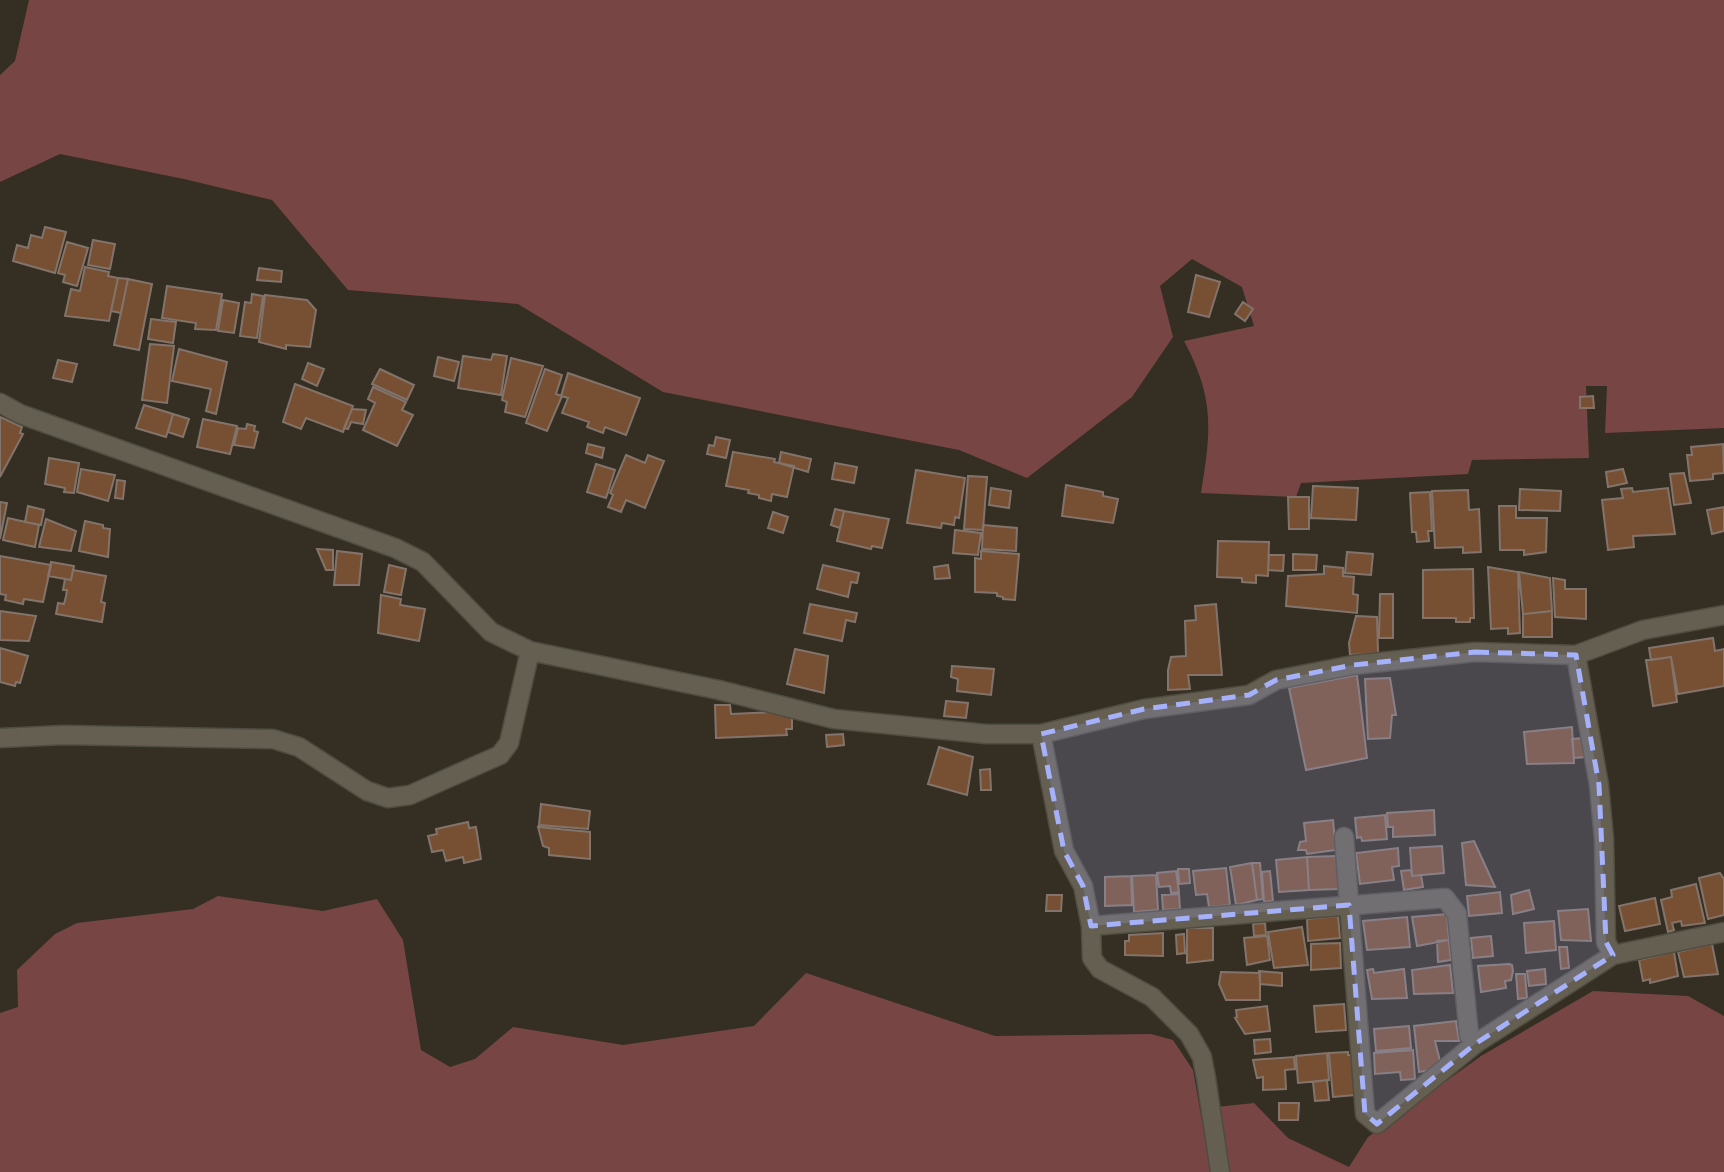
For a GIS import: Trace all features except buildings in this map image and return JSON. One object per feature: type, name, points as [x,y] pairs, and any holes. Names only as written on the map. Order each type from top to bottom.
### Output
[{"type":"street","points":[[0,403],[20,414],[395,548],[423,562],[491,632],[530,651],[719,690],[834,719],[986,734],[1041,734],[1144,709],[1249,695],[1276,680],[1353,665],[1475,652],[1576,655],[1643,630],[1724,615]]},
{"type":"street","points":[[0,738],[64,735],[273,739],[299,747],[367,791],[388,798],[410,795],[500,755],[509,743],[530,651]]},
{"type":"street","points":[[1576,655],[1599,785],[1604,839],[1606,942],[1613,955]]},
{"type":"street","points":[[1041,734],[1064,851],[1083,886],[1091,926],[1092,958],[1100,969],[1152,998],[1173,1015],[1189,1034],[1202,1057],[1220,1172]]},
{"type":"street","points":[[1344,837],[1365,1114],[1377,1124],[1475,1044],[1613,955],[1724,932]]},
{"type":"street","points":[[1091,926],[1445,898],[1457,914],[1469,1035],[1475,1044]]},
{"type":"highlighted area","points":[[1475,652],[1576,655],[1599,785],[1606,942],[1613,955],[1475,1044],[1377,1124],[1365,1114],[1349,905],[1091,926],[1083,886],[1064,851],[1041,734],[1144,709],[1249,695],[1276,680],[1353,665]]},
{"type":"shaded area","points":[[29,0],[1724,0],[1724,428],[1605,433],[1607,386],[1586,386],[1589,458],[1472,460],[1468,474],[1301,483],[1296,497],[1201,493],[1208,433],[1206,398],[1184,341],[1254,326],[1242,287],[1192,259],[1160,286],[1173,337],[1132,397],[1027,478],[959,450],[663,392],[518,304],[348,290],[272,200],[60,154],[0,182],[0,75],[15,61]]},
{"type":"shaded area","points":[[218,896],[323,911],[377,899],[403,940],[421,1050],[450,1067],[475,1059],[513,1027],[623,1045],[754,1026],[806,973],[995,1036],[1151,1034],[1173,1040],[1193,1070],[1211,1172],[0,1172],[0,1013],[18,1007],[17,970],[55,934],[77,923],[193,909]]},
{"type":"shaded area","points":[[1593,991],[1688,996],[1724,1016],[1724,1172],[1225,1172],[1216,1107],[1254,1103],[1288,1138],[1349,1167],[1368,1137],[1481,1056]]}]
